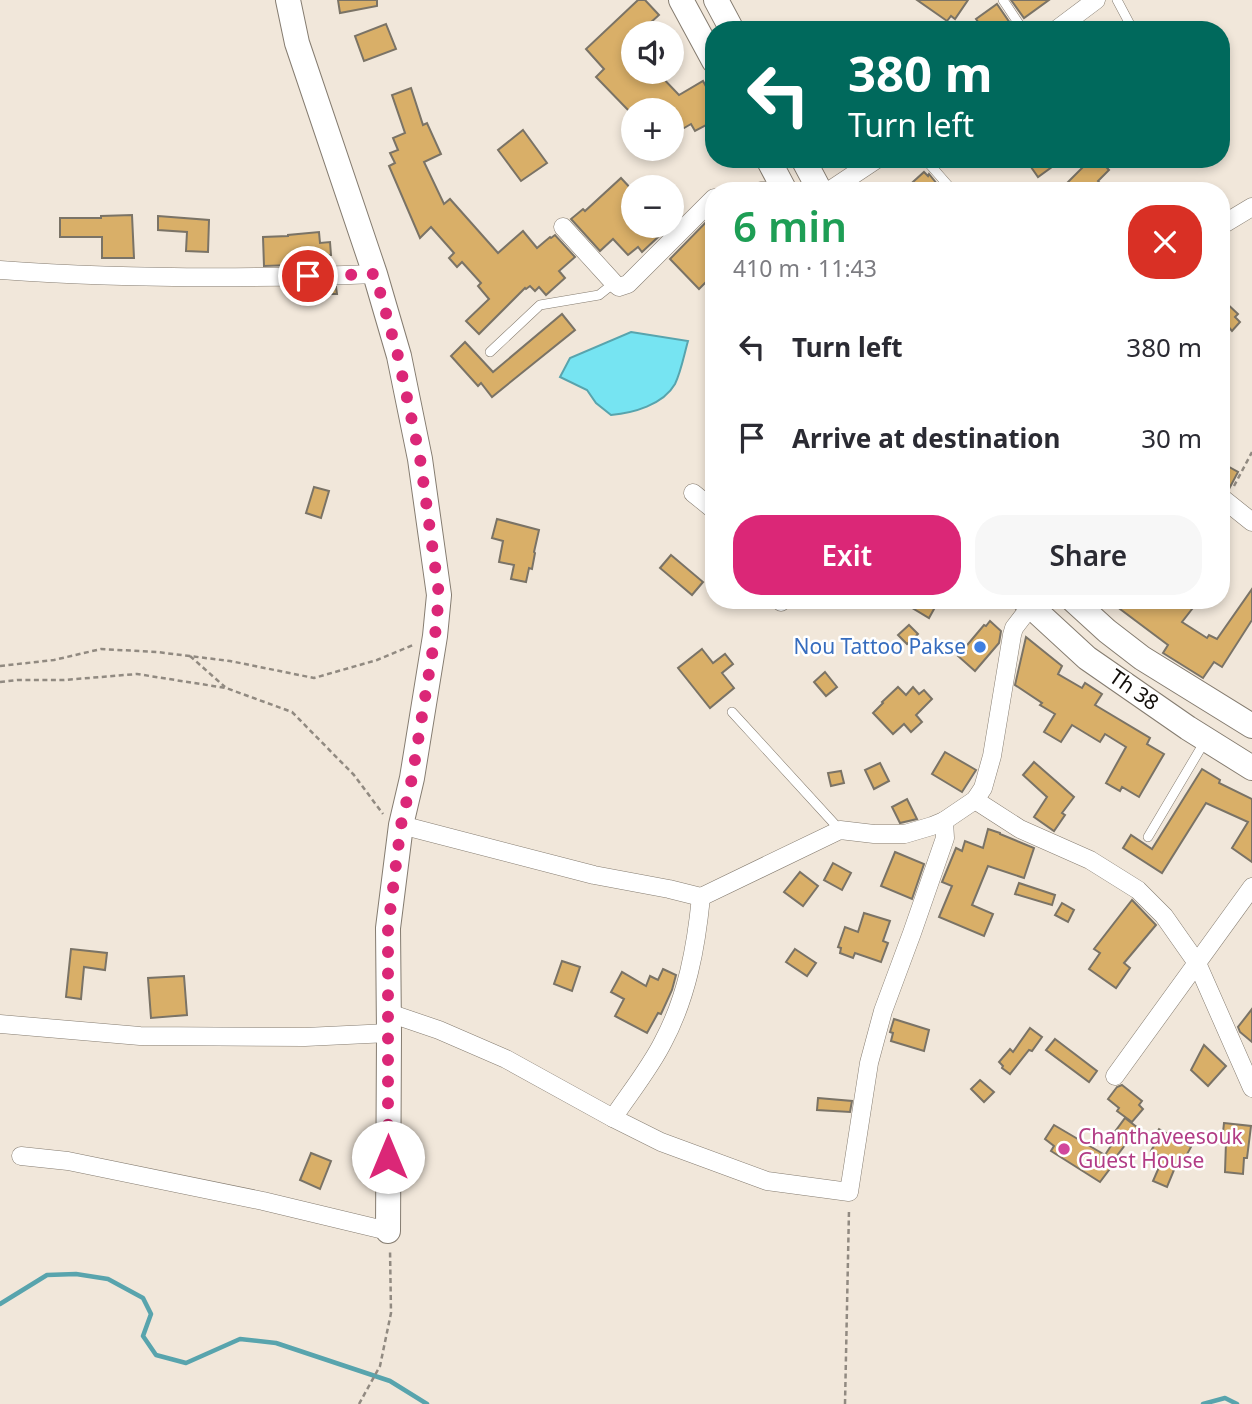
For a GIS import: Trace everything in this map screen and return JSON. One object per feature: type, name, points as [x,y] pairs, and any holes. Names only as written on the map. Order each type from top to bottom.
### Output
[{"type":"street","points":[[21,1156],[80,1163],[263,1201],[388,1231],[388,928],[401,825],[412,778],[439,595],[420,458],[398,356],[375,274],[301,56],[288,0]]},
{"type":"street","points":[[681,0],[705,44]]},
{"type":"street","points":[[716,0],[727,21]]},
{"type":"street","points":[[1067,21],[1096,0]]},
{"type":"street","points":[[842,182],[864,168]]},
{"type":"street","points":[[563,228],[619,287],[628,284],[705,207]]},
{"type":"street","points":[[1230,220],[1252,207]]},
{"type":"street","points":[[0,270],[65,274],[285,277],[375,274]]},
{"type":"street","points":[[693,493],[705,503]]},
{"type":"street","points":[[1230,505],[1252,522]]},
{"type":"street","points":[[401,825],[594,875],[701,897],[841,830],[905,834],[932,827],[975,800],[983,788],[992,756],[1012,635],[1024,609]]},
{"type":"street","name":"Th 38","points":[[1033,609],[1087,658],[1252,768]]},
{"type":"street","name":"Th 38","points":[[1083,609],[1142,658],[1252,726]]},
{"type":"street","points":[[1087,658],[1107,631]]},
{"type":"street","points":[[975,800],[1020,829],[1090,860],[1138,890],[1164,916],[1197,964],[1252,1088]]},
{"type":"street","points":[[0,1024],[140,1036],[304,1037],[389,1023],[439,1030],[506,1059],[661,1142],[767,1181],[849,1192],[873,1050],[883,1011],[945,838],[944,821]]},
{"type":"street","points":[[1115,1076],[1252,887]]},
{"type":"street","points":[[613,1118],[663,1043],[677,1011],[696,942],[701,897]]},
{"type":"lane","points":[[1003,0],[1017,21]]},
{"type":"lane","points":[[1117,0],[1128,21]]},
{"type":"lane","points":[[933,168],[945,182]]},
{"type":"lane","points":[[490,352],[540,305],[598,295],[614,284]]},
{"type":"lane","points":[[732,712],[841,830]]},
{"type":"lane","points":[[1148,837],[1206,739]]},
{"type":"path","points":[[1230,490],[1252,452]]},
{"type":"path","points":[[0,666],[54,660],[101,649],[157,652],[230,661],[314,678],[377,660],[435,636]]},
{"type":"path","points":[[190,656],[226,688]]},
{"type":"path","points":[[0,682],[137,674],[226,688],[292,712],[354,775],[384,815],[401,825]]},
{"type":"path","points":[[845,1404],[849,1192]]},
{"type":"path","points":[[359,1404],[380,1366],[391,1313],[388,1231]]},
{"type":"water","points":[[631,332],[688,341],[679,374],[670,391],[647,407],[611,415],[596,403],[587,390],[560,377],[570,358]]},
{"type":"building","points":[[338,0],[377,0],[377,6],[340,13]]},
{"type":"building","points":[[638,0],[645,0],[659,15],[652,21],[621,21],[621,84],[668,84],[679,95],[703,81],[705,126],[695,131],[691,124],[684,128],[684,98],[621,98],[621,103],[596,77],[604,69],[586,49]]},
{"type":"building","points":[[917,0],[968,0],[955,19],[951,16],[947,21]]},
{"type":"building","points":[[1011,0],[1049,0],[1024,18]]},
{"type":"building","points":[[997,4],[1009,21],[977,21],[976,19]]},
{"type":"building","points":[[386,24],[396,49],[364,61],[355,36]]},
{"type":"building","points":[[411,88],[423,125],[427,123],[441,154],[424,162],[444,204],[450,199],[498,253],[523,231],[537,248],[555,235],[575,257],[559,271],[565,278],[546,295],[539,287],[535,291],[530,286],[525,288],[479,334],[466,321],[489,299],[478,286],[481,283],[462,262],[457,267],[449,258],[454,253],[431,227],[420,238],[389,166],[395,163],[390,153],[398,150],[393,138],[405,133],[392,95]]},
{"type":"building","points":[[523,130],[547,163],[521,181],[498,150]]},
{"type":"building","points":[[1032,168],[1050,168],[1038,177]]},
{"type":"building","points":[[1082,168],[1109,170],[1099,182],[1068,182]]},
{"type":"building","points":[[924,172],[935,182],[913,182]]},
{"type":"building","points":[[621,178],[621,238],[657,238],[642,252],[638,247],[628,255],[613,239],[600,251],[571,219],[583,209],[585,211]]},
{"type":"building","points":[[132,215],[134,258],[102,258],[102,237],[60,237],[60,218]]},
{"type":"building","points":[[158,216],[209,220],[208,252],[186,251],[187,232],[158,230]]},
{"type":"building","points":[[705,223],[705,283],[699,289],[670,259]]},
{"type":"building","points":[[319,232],[320,243],[330,242],[331,255],[321,255],[322,264],[264,266],[263,237]]},
{"type":"building","points":[[336,287],[337,294],[297,294],[297,288]]},
{"type":"building","points":[[1230,306],[1238,314],[1235,317],[1240,322],[1232,331]]},
{"type":"building","points":[[562,314],[575,330],[492,397],[481,383],[478,386],[451,356],[465,342],[493,372]]},
{"type":"building","points":[[1230,468],[1238,472],[1230,487]]},
{"type":"building","points":[[314,487],[329,491],[321,518],[306,513]]},
{"type":"building","points":[[497,519],[539,530],[532,569],[529,568],[526,582],[511,579],[514,565],[499,562],[503,541],[492,538]]},
{"type":"building","points":[[671,555],[703,582],[692,595],[660,568]]},
{"type":"building","points":[[1252,589],[1252,620],[1222,667],[1214,662],[1203,678],[1163,653],[1168,645],[1120,609],[1192,609],[1182,622],[1207,638],[1209,635],[1217,639]]},
{"type":"building","points":[[914,609],[934,609],[929,618]]},
{"type":"building","name":"Nou Tattoo Pakse","points":[[990,621],[1001,631],[999,643],[975,671],[958,656]]},
{"type":"building","points":[[909,625],[918,634],[907,644],[898,635]]},
{"type":"building","points":[[1026,637],[1062,666],[1058,674],[1082,688],[1085,683],[1102,694],[1095,705],[1150,738],[1147,744],[1164,754],[1139,797],[1122,787],[1120,791],[1106,783],[1126,747],[1105,734],[1100,742],[1072,725],[1061,742],[1044,732],[1055,714],[1015,685]]},
{"type":"building","points":[[702,649],[713,663],[725,654],[733,664],[722,673],[734,688],[710,708],[678,668]]},
{"type":"building","points":[[825,672],[837,687],[826,696],[814,682]]},
{"type":"building","points":[[898,687],[906,695],[913,687],[919,694],[924,690],[932,699],[916,715],[922,722],[911,732],[904,724],[893,734],[873,713]]},
{"type":"building","points":[[945,752],[976,770],[962,792],[932,774]]},
{"type":"building","points":[[1034,762],[1074,797],[1062,813],[1065,815],[1054,831],[1034,817],[1047,797],[1023,775]]},
{"type":"building","points":[[880,763],[889,781],[874,789],[865,770]]},
{"type":"building","points":[[1202,769],[1220,780],[1219,783],[1252,799],[1252,862],[1232,848],[1248,822],[1206,803],[1162,873],[1123,848],[1131,835],[1152,849]]},
{"type":"building","points":[[841,771],[844,783],[831,786],[828,773]]},
{"type":"building","points":[[907,799],[917,819],[900,823],[892,807]]},
{"type":"building","points":[[988,829],[1034,848],[1024,878],[988,866],[972,905],[993,914],[984,936],[939,917],[952,886],[942,882],[956,848],[962,851],[965,841],[983,848]]},
{"type":"building","points":[[895,852],[924,864],[912,899],[881,886]]},
{"type":"building","points":[[833,863],[851,873],[842,890],[824,880]]},
{"type":"building","points":[[800,872],[818,886],[803,906],[784,892]]},
{"type":"building","points":[[1019,883],[1055,895],[1052,905],[1015,894]]},
{"type":"building","points":[[1132,900],[1156,925],[1124,963],[1130,968],[1116,988],[1089,969],[1100,953],[1094,949]]},
{"type":"building","points":[[1062,903],[1074,910],[1068,922],[1055,915]]},
{"type":"building","points":[[864,913],[890,921],[883,941],[888,943],[881,962],[855,953],[853,958],[840,953],[841,948],[838,947],[845,927],[858,932]]},
{"type":"building","points":[[71,949],[107,953],[105,970],[84,967],[81,999],[66,997]]},
{"type":"building","points":[[795,949],[816,963],[807,976],[786,962]]},
{"type":"building","points":[[562,961],[580,967],[572,991],[554,984]]},
{"type":"building","points":[[663,969],[676,975],[661,1014],[658,1013],[647,1033],[615,1016],[624,999],[611,992],[622,972],[646,986],[650,976],[658,980]]},
{"type":"building","points":[[184,976],[187,1015],[151,1018],[148,978]]},
{"type":"building","points":[[1252,1009],[1252,1042],[1238,1027]]},
{"type":"building","points":[[894,1019],[929,1030],[924,1051],[891,1041],[893,1033],[890,1032]]},
{"type":"building","points":[[1030,1028],[1042,1037],[1010,1074],[999,1062],[1010,1049],[1013,1052]]},
{"type":"building","points":[[1055,1039],[1097,1071],[1089,1082],[1046,1050]]},
{"type":"building","points":[[1204,1045],[1226,1066],[1208,1086],[1191,1070]]},
{"type":"building","points":[[980,1080],[994,1092],[984,1102],[971,1089]]},
{"type":"building","points":[[1122,1085],[1142,1101],[1139,1105],[1143,1109],[1132,1122],[1117,1111],[1119,1108],[1108,1099],[1117,1087]]},
{"type":"building","points":[[818,1098],[852,1101],[850,1112],[817,1110]]},
{"type":"building","points":[[1125,1118],[1138,1128],[1100,1182],[1051,1151],[1054,1146],[1045,1139],[1054,1125],[1105,1155],[1118,1135],[1114,1133]]},
{"type":"building","points":[[1224,1123],[1251,1126],[1243,1174],[1225,1172],[1226,1142],[1222,1142]]},
{"type":"building","points":[[1159,1129],[1191,1147],[1180,1167],[1176,1165],[1167,1187],[1153,1181],[1163,1158],[1151,1151],[1155,1144],[1152,1142]]},
{"type":"building","points":[[311,1153],[331,1161],[320,1189],[300,1180]]},
{"type":"waterway","points":[[0,1304],[47,1275],[76,1274],[108,1279],[143,1298],[151,1314],[143,1336],[156,1355],[186,1363],[240,1339],[276,1343],[390,1381],[427,1404]]},
{"type":"waterway","points":[[1203,1404],[1225,1398],[1237,1404]]},
{"type":"place","name":"Nou Tattoo Pakse","points":[[980,647]]},
{"type":"place","name":"Chanthaveesouk Guest House","points":[[1064,1149]]},
{"type":"route","points":[[308,276],[375,274],[398,356],[420,458],[439,595],[412,778],[401,825],[388,928],[388,1157]]}]
